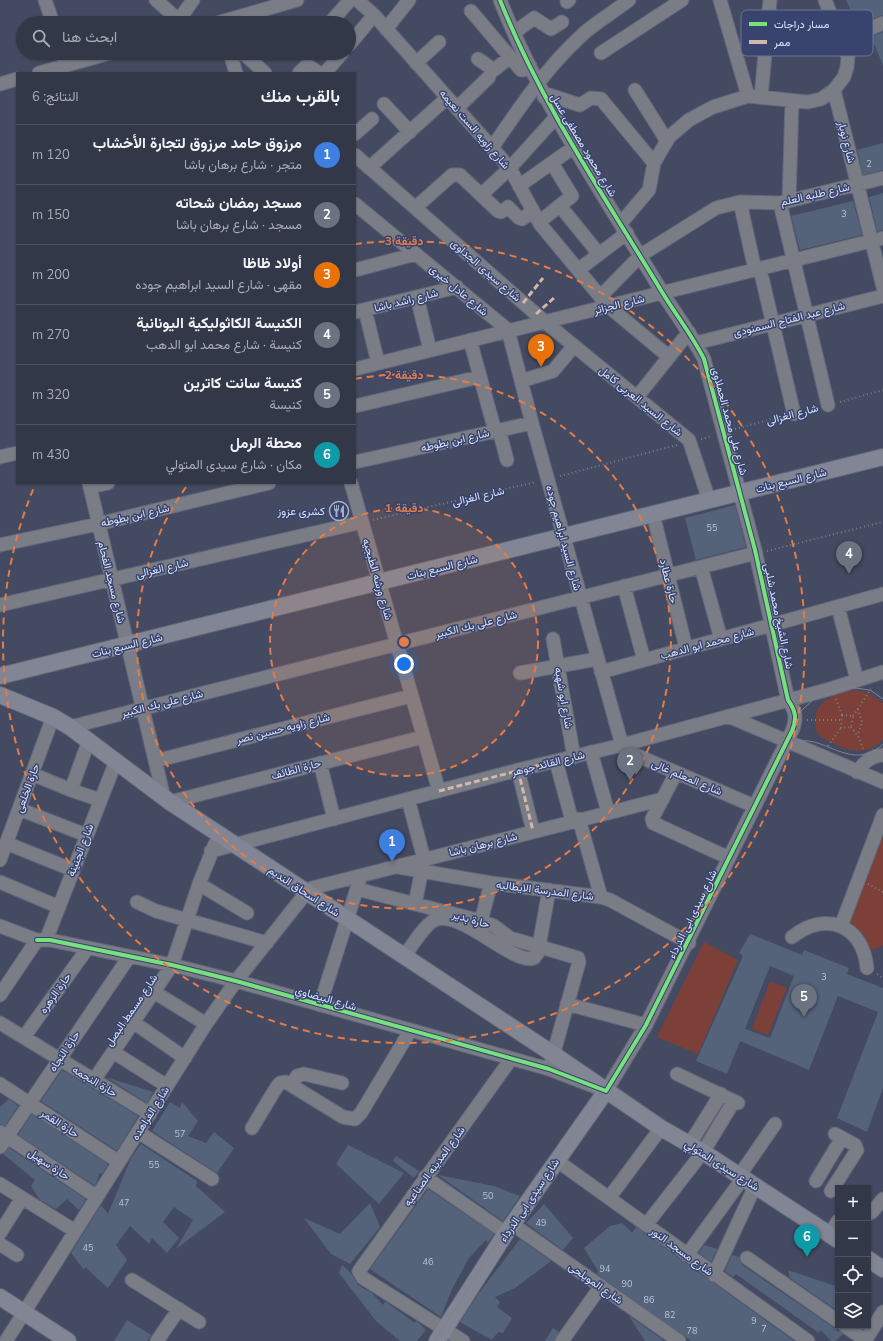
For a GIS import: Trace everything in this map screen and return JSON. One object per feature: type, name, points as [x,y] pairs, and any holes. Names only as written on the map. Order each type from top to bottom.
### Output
[{"type":"main road","name":"شارع السبع بنات","points":[[1,672],[127,645],[883,457]]},
{"type":"main road","name":"شارع اسحاق النديم","points":[[0,695],[53,717],[70,727],[167,800],[306,893],[404,956],[551,1062],[606,1091]]},
{"type":"main road","name":"شارع سيدى المتولي","points":[[606,1091],[661,1128],[835,1232]]},
{"type":"main road","name":"شارع سيدى ابى الدرداء","points":[[441,1335],[509,1228],[606,1091]]},
{"type":"main road","points":[[871,1261],[883,1269]]},
{"type":"main road","points":[[0,1297],[68,1341]]},
{"type":"street","points":[[46,0],[51,16]]},
{"type":"street","points":[[156,0],[174,16]]},
{"type":"street","points":[[184,16],[193,0]]},
{"type":"street","points":[[236,16],[267,3],[297,0]]},
{"type":"street","points":[[336,16],[350,0]]},
{"type":"street","name":"شارع زاويه الست نعيمه","points":[[357,0],[386,29],[492,148],[509,169],[536,217],[604,302],[668,356]]},
{"type":"street","points":[[386,29],[409,0]]},
{"type":"street","points":[[492,148],[538,82],[584,34],[629,0]]},
{"type":"street","points":[[600,53],[682,0]]},
{"type":"street","points":[[720,0],[754,97]]},
{"type":"street","points":[[768,10],[770,0]]},
{"type":"street","points":[[825,0],[829,10]]},
{"type":"street","name":"شارع محمود مصطفى عسل","points":[[504,2],[515,32],[544,96],[663,293]]},
{"type":"street","points":[[471,11],[522,70],[530,66]]},
{"type":"street","points":[[356,37],[374,16]]},
{"type":"street","points":[[515,32],[534,18],[551,29],[562,22]]},
{"type":"street","points":[[873,27],[883,23]]},
{"type":"street","points":[[416,63],[439,42]]},
{"type":"street","points":[[754,97],[761,56]]},
{"type":"street","points":[[578,270],[599,254],[624,228],[649,190],[654,163],[667,141],[689,120],[713,107],[754,97],[808,102],[821,99],[834,90],[844,77],[847,67],[848,56]]},
{"type":"street","points":[[478,59],[494,70],[510,57]]},
{"type":"street","points":[[41,72],[61,60]]},
{"type":"street","points":[[232,60],[236,72]]},
{"type":"street","points":[[251,60],[264,72]]},
{"type":"street","points":[[326,72],[336,60]]},
{"type":"street","points":[[300,72],[307,67],[312,67],[317,72]]},
{"type":"street","points":[[456,108],[489,77]]},
{"type":"street","points":[[0,84],[16,79]]},
{"type":"street","points":[[635,90],[667,141]]},
{"type":"street","name":"شارع نوبار","points":[[834,90],[858,184],[877,240],[883,287]]},
{"type":"street","points":[[544,96],[549,95],[580,105],[591,98],[601,99],[654,163]]},
{"type":"street","points":[[369,168],[448,98]]},
{"type":"street","points":[[792,101],[784,202],[794,260],[828,405]]},
{"type":"street","points":[[384,104],[410,132]]},
{"type":"street","points":[[481,195],[509,169],[556,117]]},
{"type":"street","points":[[356,133],[372,119]]},
{"type":"street","points":[[519,186],[574,147]]},
{"type":"street","name":"شارع سيدى الجداوى","points":[[356,156],[545,322]]},
{"type":"street","points":[[415,208],[454,174],[460,175],[498,211],[502,212],[508,207],[520,218],[536,217],[560,206],[571,198],[572,195],[552,163]]},
{"type":"street","name":"شارع طلبه العلم","points":[[604,302],[641,255],[716,208],[740,202],[784,202],[883,178]]},
{"type":"street","points":[[740,202],[757,269],[773,323],[794,414]]},
{"type":"street","points":[[560,206],[599,254]]},
{"type":"street","name":"شارع عادل خيرى","points":[[358,210],[416,254],[508,330]]},
{"type":"street","name":"شارع الجزائر","points":[[356,369],[545,322],[604,302],[663,293],[877,240]]},
{"type":"street","points":[[356,270],[416,254]]},
{"type":"street","name":"شارع راشد باشا","points":[[360,311],[457,287]]},
{"type":"street","name":"شارع على محمد الحملاوى","points":[[663,293],[692,337],[704,359],[740,492]]},
{"type":"street","name":"شارع عبد الفتاح السمنودى","points":[[692,337],[773,323],[883,296]]},
{"type":"street","points":[[416,297],[430,350]]},
{"type":"street","points":[[360,311],[378,363]]},
{"type":"street","name":"شارع السيد العربى كامل","points":[[545,322],[690,442],[709,500]]},
{"type":"street","name":"شارع السيد ابراهيم جوده","points":[[508,330],[563,536],[622,745]]},
{"type":"street","points":[[637,397],[668,356],[692,337]]},
{"type":"street","points":[[470,340],[479,377],[507,460]]},
{"type":"street","points":[[521,381],[553,371],[574,346]]},
{"type":"street","points":[[356,406],[479,377]]},
{"type":"street","name":"شارع ابن بطوطه","points":[[356,462],[532,422]]},
{"type":"street","points":[[0,457],[16,453]]},
{"type":"street","name":"شارع ابن بطوطه","points":[[0,545],[98,524],[265,484]]},
{"type":"street","name":"شارع ورشه الطبجيه","points":[[351,484],[438,791]]},
{"type":"street","name":"شارع مسجد الفحام","points":[[89,485],[155,761],[167,800]]},
{"type":"street","name":"شارع الشيخ محمد شلبى","points":[[740,492],[756,553],[788,700],[794,710],[796,721]]},
{"type":"street","name":"حارة عطارد","points":[[653,514],[686,648]]},
{"type":"street","name":"شارع الغزالى","points":[[0,604],[362,522]]},
{"type":"street","name":"شارع على بك الكبير","points":[[70,727],[142,707],[756,553]]},
{"type":"street","points":[[701,567],[721,639]]},
{"type":"street","points":[[624,586],[644,660]]},
{"type":"street","name":"شارع محمد ابو الدهب","points":[[601,672],[883,595]]},
{"type":"street","points":[[838,607],[857,680]]},
{"type":"street","name":"شارع ابو شهبه","points":[[553,639],[574,757]]},
{"type":"street","points":[[520,673],[597,659]]},
{"type":"street","name":"شارع القائد جوهر","points":[[211,851],[518,770],[622,745],[830,689],[883,672]]},
{"type":"street","name":"شارع زاويه حسين نصر","points":[[155,761],[412,696]]},
{"type":"street","points":[[728,716],[883,782]]},
{"type":"street","name":"حارة الخلعى","points":[[0,860],[53,717]]},
{"type":"street","points":[[786,741],[796,721]]},
{"type":"street","name":"حارة الطائف","points":[[167,800],[422,737]]},
{"type":"street","points":[[71,790],[89,740]]},
{"type":"street","name":"شارع سيدى ابى الدرداء","points":[[606,1091],[646,1025],[689,943],[786,741]]},
{"type":"street","name":"شارع المعلم غالى","points":[[622,745],[631,753],[754,806]]},
{"type":"street","points":[[592,752],[608,812]]},
{"type":"street","points":[[860,773],[863,763],[883,755]]},
{"type":"street","name":"شارع الجنينة","points":[[0,995],[41,940],[59,907],[116,761]]},
{"type":"street","points":[[556,761],[601,897]]},
{"type":"street","points":[[320,763],[334,819]]},
{"type":"street","points":[[860,773],[874,765],[883,763]]},
{"type":"street","points":[[518,770],[534,831]]},
{"type":"street","points":[[676,773],[652,818],[653,823],[729,858]]},
{"type":"street","points":[[32,774],[100,800]]},
{"type":"street","points":[[408,799],[423,865],[415,904]]},
{"type":"street","name":"شارع برهان باشا","points":[[423,865],[534,831],[662,799]]},
{"type":"street","points":[[19,809],[86,835]]},
{"type":"street","points":[[841,926],[883,815]]},
{"type":"street","name":"شارع مسمط البصل","points":[[94,1080],[172,965],[211,851],[220,836]]},
{"type":"street","points":[[6,843],[73,870]]},
{"type":"street","name":"شارع المدرسة الايطاليه","points":[[361,874],[392,866],[423,865],[491,883],[601,897],[610,900],[689,943]]},
{"type":"street","points":[[306,893],[317,885],[361,874],[348,920],[320,1005]]},
{"type":"street","points":[[0,882],[59,907]]},
{"type":"street","points":[[481,921],[491,883]]},
{"type":"street","points":[[199,884],[246,913]]},
{"type":"street","name":"حارة بدير","points":[[357,889],[481,921],[494,926],[510,938],[576,957],[579,960],[567,1004]]},
{"type":"street","points":[[404,956],[428,926],[434,920],[441,918],[479,932],[524,959],[534,958],[541,947],[549,890]]},
{"type":"street","name":"شارع الفراهده","points":[[6,1341],[206,1024],[236,981],[268,943],[306,893]]},
{"type":"street","points":[[137,902],[156,911],[268,943]]},
{"type":"street","points":[[792,937],[802,928],[815,924],[828,923],[841,926],[852,933],[861,943],[866,955],[868,968]]},
{"type":"street","name":"شارع البيضاوي","points":[[0,926],[41,940],[172,965],[236,981],[511,1059],[551,1062]]},
{"type":"street","name":"حارة الزهره","points":[[24,1037],[87,949]]},
{"type":"street","name":"حارة النجاه","points":[[2,1138],[30,1103],[129,957]]},
{"type":"street","points":[[154,992],[206,1024]]},
{"type":"street","points":[[551,1062],[567,1004],[646,1025]]},
{"type":"street","points":[[133,1022],[185,1058]]},
{"type":"street","name":"حارة النجمه","points":[[0,1023],[150,1114]]},
{"type":"street","points":[[252,1128],[276,1088],[280,1083],[286,1082],[343,1117],[355,1119],[361,1113],[410,1031]]},
{"type":"street","points":[[113,1052],[167,1086]]},
{"type":"street","name":"شارع المدينه الصناعيه","points":[[441,1335],[364,1278],[360,1274],[360,1269],[511,1059]]},
{"type":"street","points":[[292,1085],[297,1076],[304,1074],[342,1083]]},
{"type":"street","points":[[646,1225],[696,1148],[736,1102],[676,1074]]},
{"type":"street","name":"حارة القمر","points":[[0,1084],[119,1162]]},
{"type":"street","points":[[696,1148],[721,1094]]},
{"type":"street","points":[[714,1275],[746,1180],[775,1124]]},
{"type":"street","points":[[609,1198],[661,1128]]},
{"type":"street","points":[[138,1132],[212,1178]]},
{"type":"street","points":[[839,1136],[855,1145],[857,1150],[834,1194],[812,1179],[839,1136]]},
{"type":"street","name":"حارة سهيل","points":[[2,1138],[97,1197]]},
{"type":"street","name":"شارع مسجد النور","points":[[556,1160],[714,1275],[808,1341]]},
{"type":"street","name":"شارع المويلحى","points":[[425,1178],[509,1228],[600,1286],[678,1341]]},
{"type":"street","points":[[687,1255],[746,1180]]},
{"type":"street","points":[[0,1184],[75,1231]]},
{"type":"street","points":[[0,1232],[22,1198]]},
{"type":"street","points":[[871,1212],[883,1200]]},
{"type":"street","points":[[0,1244],[17,1255]]},
{"type":"street","points":[[747,1258],[835,1319]]},
{"type":"street","points":[[132,1280],[199,1322]]},
{"type":"street","points":[[562,1341],[600,1286]]},
{"type":"street","points":[[157,1341],[179,1309]]},
{"type":"street","points":[[848,1329],[865,1341],[883,1312]]},
{"type":"street","points":[[441,1335],[463,1341]]},
{"type":"path","points":[[756,553],[883,522]]},
{"type":"path","points":[[868,760],[858,736],[851,727],[853,716],[875,685]]},
{"type":"path","points":[[822,757],[830,742],[841,728],[842,715],[830,689]]},
{"type":"path","points":[[858,708],[862,722],[858,736]]},
{"type":"path","points":[[842,715],[853,716]]},
{"type":"path","points":[[796,721],[841,720]]},
{"type":"path","points":[[841,728],[851,727]]},
{"type":"path","points":[[859,879],[883,892]]},
{"type":"shaded area","points":[[854,690],[868,693],[883,703],[883,739],[872,748],[859,751],[846,749],[823,739],[819,735],[815,726],[816,714],[823,703],[840,693]]},
{"type":"shaded area","points":[[883,834],[883,946],[871,950],[863,934],[848,921]]},
{"type":"shaded area","points":[[704,942],[738,960],[698,1054],[657,1037]]},
{"type":"shaded area","points":[[770,981],[787,988],[768,1035],[752,1029]]},
{"type":"building","points":[[846,0],[883,0],[883,15],[873,19],[873,10],[850,10]]},
{"type":"building","points":[[883,32],[883,65],[873,42],[873,36]]},
{"type":"building","points":[[883,143],[883,170],[863,175],[857,150]]},
{"type":"building","points":[[883,193],[883,230],[877,231],[869,197]]},
{"type":"building","points":[[853,201],[862,235],[800,250],[791,216]]},
{"type":"building","points":[[735,505],[746,547],[696,560],[685,518]]},
{"type":"building","points":[[750,934],[802,955],[804,950],[849,968],[847,974],[883,988],[883,1088],[867,1132],[837,1118],[878,1012],[838,996],[809,1070],[740,1041],[727,1074],[696,1061],[743,956],[739,953]],"holes":[[[770,966],[794,976],[770,1038],[745,1029]]]},
{"type":"building","points":[[62,1070],[138,1116],[117,1151],[41,1101]]},
{"type":"building","points":[[106,1077],[153,1092],[147,1103]]},
{"type":"building","points":[[9,1099],[18,1106],[5,1126],[0,1124],[0,1107]]},
{"type":"building","points":[[170,1102],[180,1108],[182,1102],[198,1121],[188,1136],[206,1143],[214,1132],[234,1148],[217,1173],[152,1131]]},
{"type":"building","points":[[32,1114],[108,1164],[102,1174],[100,1173],[95,1186],[18,1135]]},
{"type":"building","points":[[141,1144],[197,1181],[196,1186],[225,1212],[176,1249],[193,1220],[174,1207],[163,1222],[179,1238],[167,1253],[152,1238],[149,1244],[130,1226],[116,1245],[127,1260],[108,1288],[85,1267],[84,1270],[71,1253],[101,1205],[108,1214],[131,1158]]},
{"type":"building","points":[[348,1145],[404,1173],[379,1204],[336,1164]]},
{"type":"building","points":[[9,1148],[86,1199],[79,1210],[67,1199],[56,1209],[40,1200],[31,1186],[35,1180],[3,1154]]},
{"type":"building","points":[[396,1156],[419,1171],[414,1178],[393,1161]]},
{"type":"building","points":[[438,1175],[494,1186],[520,1196],[503,1221]]},
{"type":"building","points":[[428,1189],[494,1234],[488,1243],[486,1240],[469,1258],[452,1289],[441,1317],[370,1269]]},
{"type":"building","points":[[370,1203],[380,1227],[350,1264],[331,1254],[304,1218],[340,1234]]},
{"type":"building","points":[[544,1204],[573,1238],[563,1250],[526,1223]]},
{"type":"building","points":[[622,1223],[632,1233],[636,1227],[794,1341],[691,1341],[597,1274],[598,1271],[584,1248],[610,1226]]},
{"type":"building","points":[[520,1239],[551,1261],[515,1288],[495,1297],[500,1302],[497,1307],[512,1318],[503,1333],[498,1332],[492,1340],[460,1322],[479,1293]]},
{"type":"building","points":[[704,1245],[717,1249],[711,1262],[699,1253]]},
{"type":"building","points":[[732,1255],[739,1257],[742,1265],[843,1334],[835,1341],[831,1341],[821,1330],[819,1333],[736,1274],[733,1277],[725,1271]]},
{"type":"building","points":[[342,1265],[351,1273],[358,1285],[372,1293],[383,1305],[385,1301],[415,1323],[416,1321],[418,1322],[426,1330],[417,1341],[400,1341],[376,1321],[339,1273]]},
{"type":"building","points":[[788,1270],[835,1286],[835,1309],[790,1278]]},
{"type":"building","points":[[629,1316],[663,1340],[663,1341],[645,1341]]},
{"type":"building","points":[[127,1320],[151,1335],[147,1341],[114,1341]]},
{"type":"building","points":[[553,1328],[559,1332],[554,1341],[545,1341]]},
{"type":"tram line","points":[[435,1341],[504,1231],[605,1090],[644,1024],[687,941],[770,766],[802,710],[814,699],[847,687],[870,690],[883,699]]},
{"type":"tram line","points":[[781,758],[792,745],[803,741],[815,742],[841,752],[855,755],[869,753],[883,744]]},
{"type":"tram line","points":[[656,1011],[671,982]]},
{"type":"marked path","points":[[523,303],[543,278]]},
{"type":"marked path","points":[[536,314],[555,297]]},
{"type":"marked path","points":[[439,791],[556,761]]},
{"type":"marked path","points":[[518,770],[533,831]]},
{"type":"cycle path","points":[[37,940],[50,940],[172,965],[236,981],[549,1069],[606,1091],[646,1025],[792,731],[795,723],[795,715],[788,700],[755,550],[704,359],[554,113],[516,39],[500,0]]},
{"type":"place","name":"أولاد ظاظا","points":[[541,367]]},
{"type":"place","name":"كشرى عزوز","points":[[339,511]]},
{"type":"place","name":"الكنيسة الكاثوليكية اليونانية","points":[[849,574]]},
{"type":"place","name":"مسجد رمضان شحاته","points":[[630,781]]},
{"type":"place","name":"مرزوق حامد مرزوق لتجارة الأخشاب","points":[[392,862]]},
{"type":"place","name":"كنيسة سانت كاترين","points":[[804,1017]]},
{"type":"place","name":"محطة الرمل","points":[[807,1257]]}]
